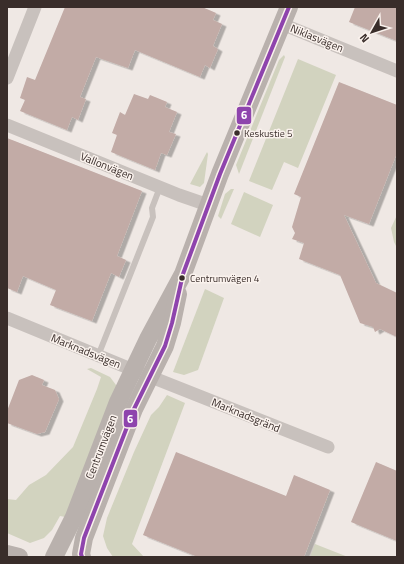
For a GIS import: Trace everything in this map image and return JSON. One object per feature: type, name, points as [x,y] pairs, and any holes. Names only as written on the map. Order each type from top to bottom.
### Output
[{"type":"main road","name":"Centrumvägen","points":[[82,557],[81,554],[84,538],[134,409],[157,380],[183,274],[220,174],[289,7]]},
{"type":"main road","name":"Centrumvägen","points":[[54,557],[74,517],[118,402],[148,339],[183,274]]},
{"type":"main road","points":[[7,554],[19,557]]},
{"type":"main road","points":[[57,557],[68,557]]},
{"type":"street","points":[[7,78],[35,7]]},
{"type":"street","name":"Niklasvägen","points":[[282,24],[397,71]]},
{"type":"street","name":"Vallonvägen","points":[[7,125],[208,205]]},
{"type":"street","name":"Marknadsvägen","points":[[7,318],[157,380]]},
{"type":"street","name":"Marknadsgränd","points":[[157,380],[328,447]]},
{"type":"lane","points":[[98,356],[154,218],[152,208],[160,187]]},
{"type":"green space","points":[[284,55],[285,57],[239,174],[236,165],[279,60]]},
{"type":"green space","points":[[298,59],[336,75],[298,168],[284,162],[272,190],[249,181]]},
{"type":"green space","points":[[207,152],[204,183],[200,187],[190,184]]},
{"type":"green space","points":[[231,189],[234,189],[221,219],[218,216],[225,194]]},
{"type":"green space","points":[[244,192],[273,205],[260,237],[231,224]]},
{"type":"green space","points":[[397,215],[397,248],[391,228]]},
{"type":"green space","points":[[205,289],[224,298],[198,370],[184,375],[173,372]]},
{"type":"green space","points":[[91,368],[110,377],[116,385],[116,393],[65,517],[60,516],[52,530],[44,538],[30,543],[7,533],[7,499],[16,500],[29,485],[46,475],[73,447],[101,377],[87,369]]},
{"type":"green space","points":[[167,395],[185,403],[132,544],[144,557],[113,557],[107,548],[103,536],[107,518],[151,415],[159,407]]},
{"type":"green space","points":[[315,544],[348,557],[310,557]]},
{"type":"building","points":[[65,7],[202,7],[216,13],[213,20],[222,24],[213,46],[218,49],[210,68],[205,65],[200,77],[135,50],[128,68],[96,57],[80,97],[86,99],[78,120],[72,117],[67,130],[20,111],[25,100],[20,98],[27,77],[35,80]]},
{"type":"building","points":[[355,7],[397,7],[397,41],[349,22]]},
{"type":"building","points":[[339,82],[397,105],[397,153],[369,224],[344,215],[376,283],[397,293],[397,337],[380,329],[375,332],[373,327],[360,323],[340,275],[299,259],[304,243],[292,239],[295,233],[292,227],[301,197],[294,194]]},
{"type":"building","points":[[134,94],[148,99],[150,95],[167,102],[165,107],[177,112],[169,132],[176,134],[167,155],[161,153],[155,170],[111,152],[117,135],[112,133],[120,112],[125,115]]},
{"type":"building","points":[[7,138],[142,191],[117,256],[126,260],[119,277],[111,273],[92,321],[50,305],[56,290],[23,276],[17,292],[7,288]]},
{"type":"building","points":[[32,375],[44,380],[42,385],[55,390],[59,399],[45,432],[37,434],[7,423],[7,411],[19,380]]},
{"type":"building","points":[[176,452],[286,496],[294,475],[330,490],[304,557],[198,557],[143,535]]},
{"type":"building","points":[[376,462],[397,471],[397,541],[351,522]]},
{"type":"transit line","name":"6","points":[[82,557],[81,554],[84,538],[134,409],[165,346],[172,323],[183,274],[220,174],[289,7]]},
{"type":"place","name":"Keskustie 5","points":[[237,133]]},
{"type":"place","name":"Centrumvägen 4","points":[[182,278]]}]
